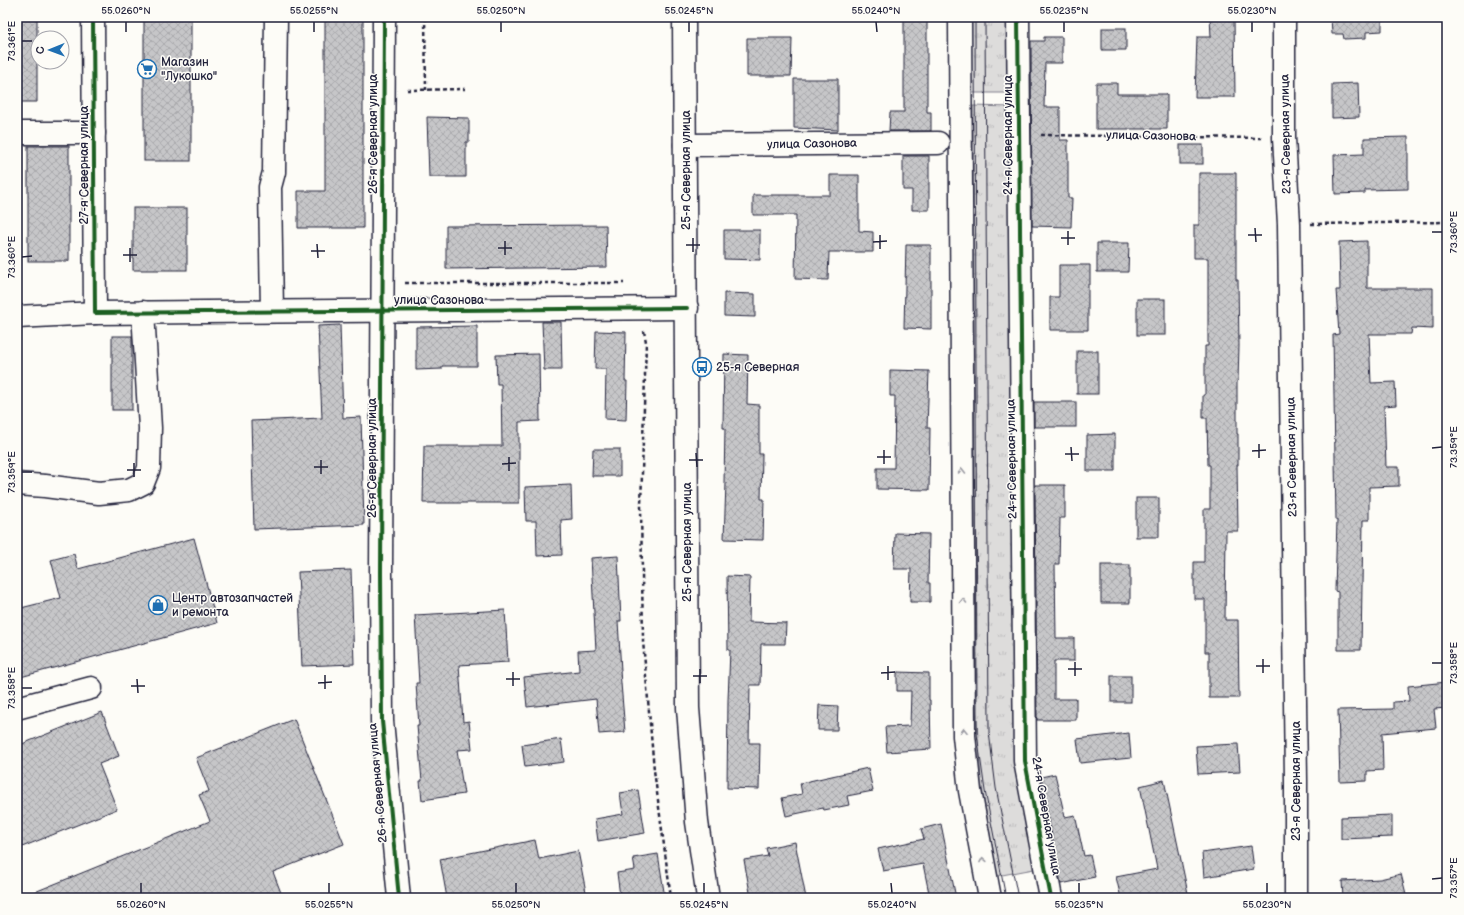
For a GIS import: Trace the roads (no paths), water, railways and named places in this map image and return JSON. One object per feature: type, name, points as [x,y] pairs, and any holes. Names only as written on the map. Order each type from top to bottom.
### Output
[{"type":"street","name":"27-я Северная улица","points":[[93,17],[95,313]]},
{"type":"street","points":[[272,312],[270,187],[274,172],[276,17]]},
{"type":"street","name":"26-я Северная улица","points":[[384,17],[381,565],[382,721],[399,898]]},
{"type":"street","name":"25-я Северная улица","points":[[684,17],[687,308],[688,708],[697,822],[708,898]]},
{"type":"street","points":[[960,17],[964,736],[970,791],[990,898]]},
{"type":"street","name":"24-я Северная улица","points":[[1018,17],[1025,761],[1051,898]]},
{"type":"street","name":"23-я Северная улица","points":[[1284,17],[1284,138],[1289,224],[1296,781],[1296,898]]},
{"type":"street","points":[[17,133],[94,133]]},
{"type":"street","name":"улица Сазонова","points":[[685,145],[938,143]]},
{"type":"street","name":"улица Сазонова","points":[[17,317],[143,312],[687,308]]},
{"type":"street","points":[[17,484],[98,493],[129,490],[143,483],[149,468],[150,428],[143,312]]},
{"type":"street","points":[[17,708],[91,688]]},
{"type":"tram line","points":[[975,17],[977,734],[985,791],[1006,898]]},
{"type":"tram line","points":[[985,17],[989,732],[996,788],[1018,898]]},
{"type":"place","name":"Магазин \"Лукошко\"","points":[[147,69]]},
{"type":"place","name":"25-я Северная","points":[[702,367]]},
{"type":"place","name":"Центр автозапчастей и ремонта","points":[[158,605]]}]
